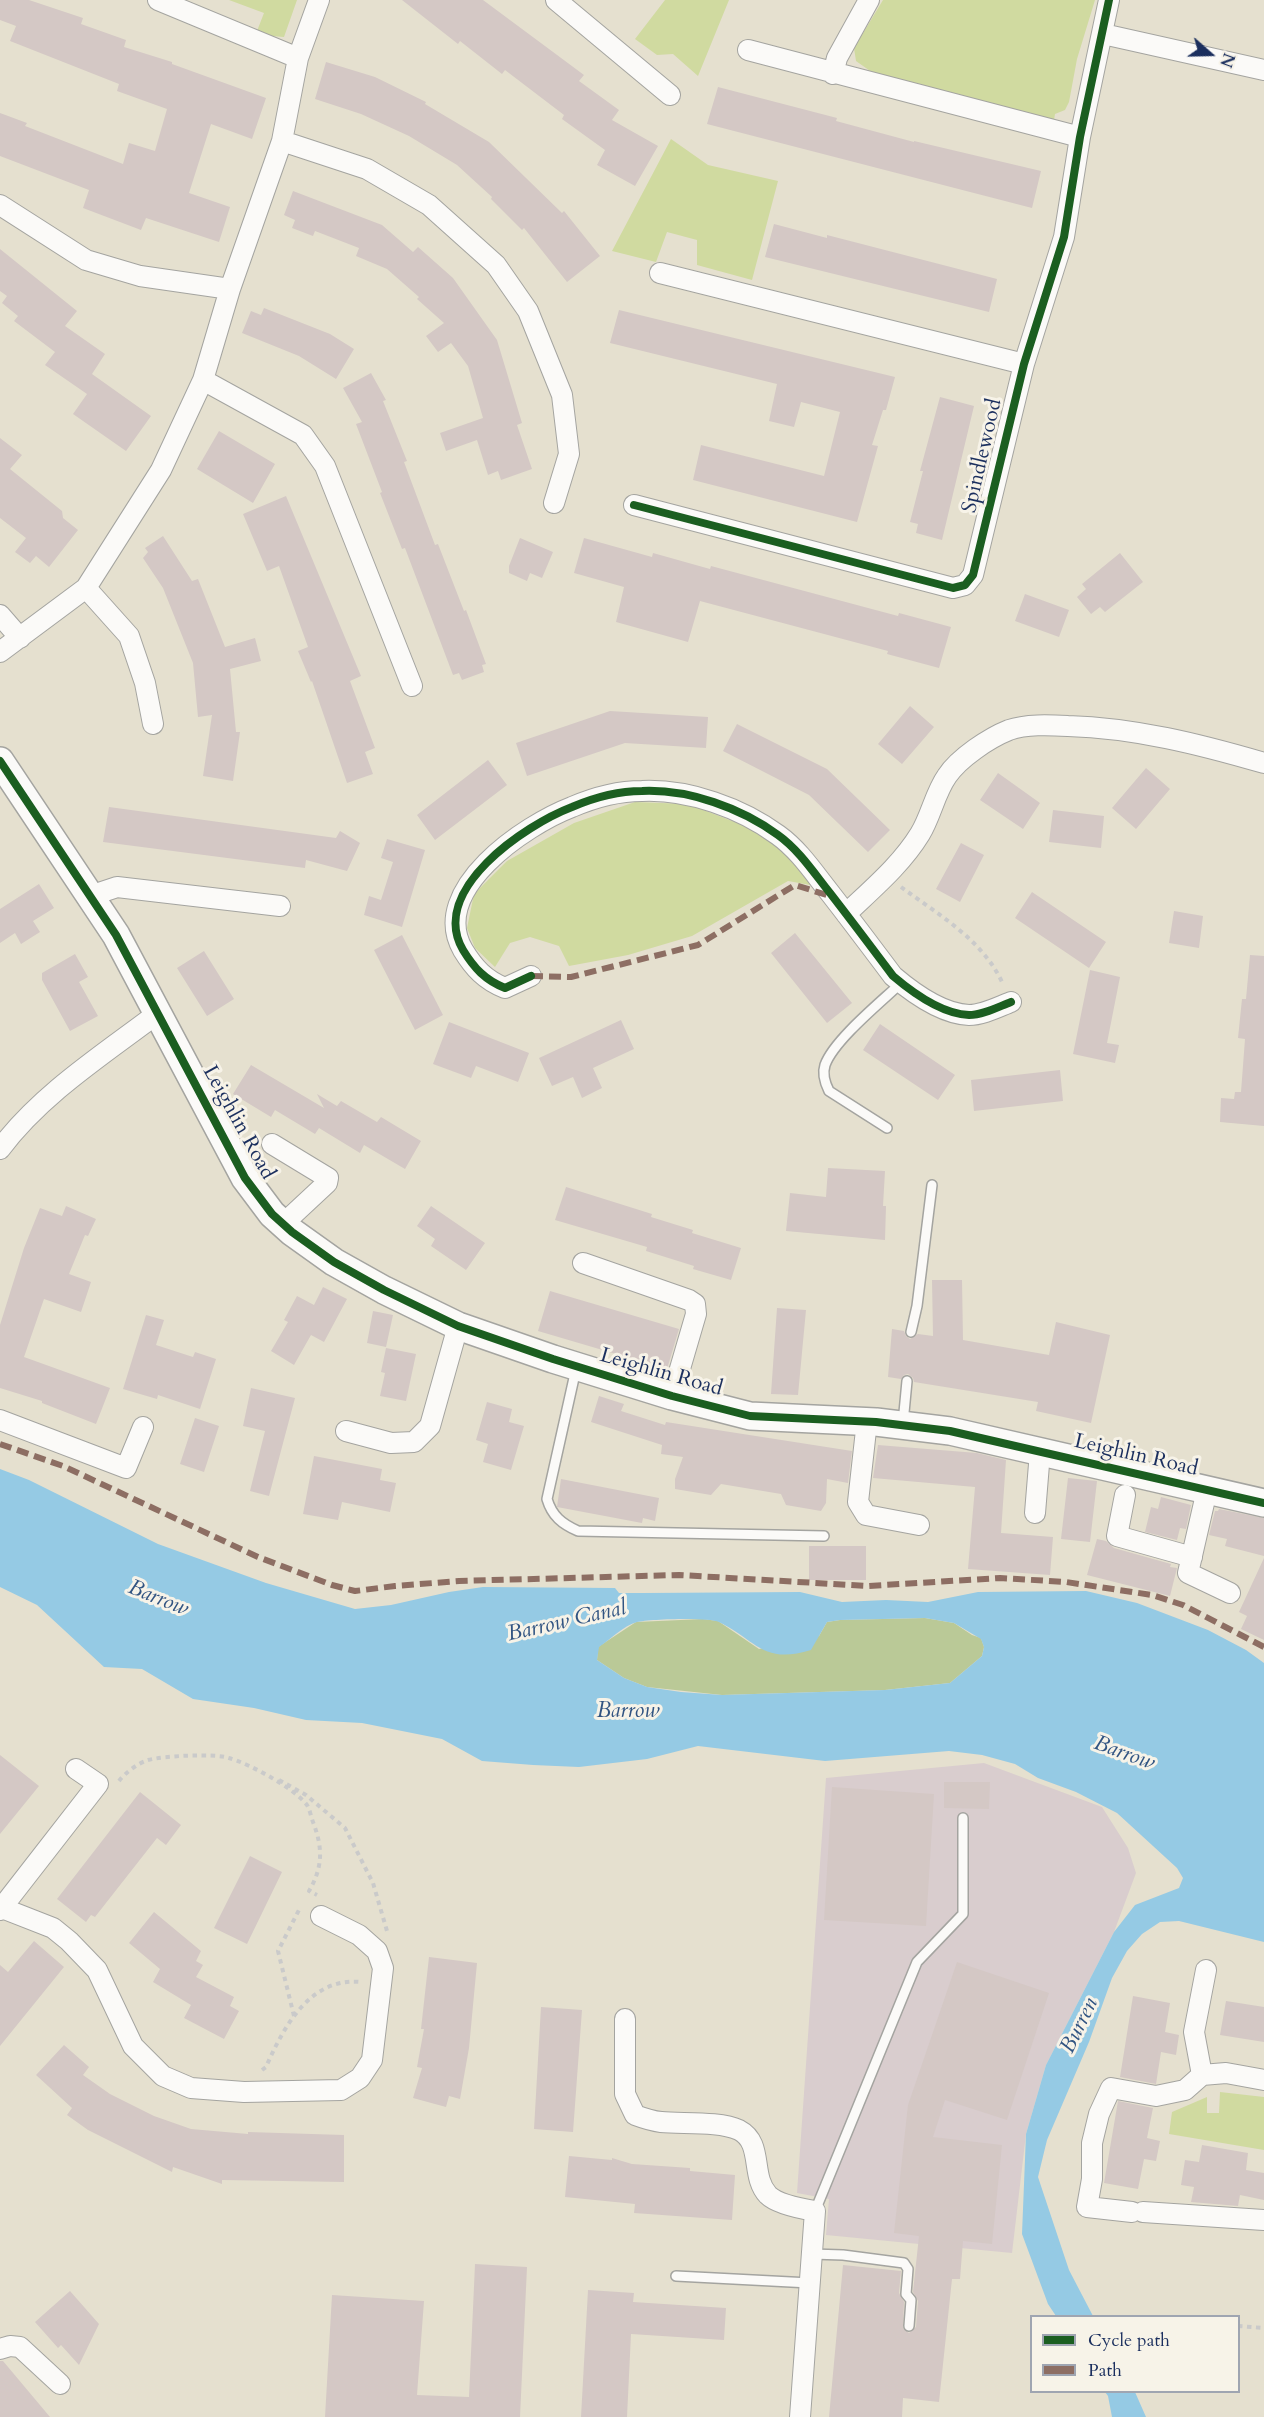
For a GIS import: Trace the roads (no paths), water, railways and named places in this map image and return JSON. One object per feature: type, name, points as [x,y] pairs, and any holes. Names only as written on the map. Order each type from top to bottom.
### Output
[{"type":"street","points":[[158,0],[298,58]]},
{"type":"street","points":[[0,652],[86,588],[161,470],[202,380],[230,289],[282,141],[298,58],[319,0]]},
{"type":"street","points":[[556,0],[670,95]]},
{"type":"street","points":[[833,74],[837,58],[869,0]]},
{"type":"street","name":"Spindlewood","points":[[634,505],[953,588],[965,585],[973,575],[1024,364],[1064,237],[1080,137],[1109,0]]},
{"type":"street","points":[[1103,34],[1264,70]]},
{"type":"street","points":[[748,50],[1080,137]]},
{"type":"street","points":[[282,141],[367,169],[429,205],[496,266],[528,311],[562,395],[569,454],[554,502]]},
{"type":"street","points":[[0,205],[86,260],[140,276],[230,289]]},
{"type":"street","points":[[660,273],[1024,364]]},
{"type":"street","points":[[202,380],[303,435],[325,466],[412,686]]},
{"type":"street","points":[[86,588],[129,636],[145,683],[153,724]]},
{"type":"street","points":[[0,615],[20,638]]},
{"type":"street","points":[[846,914],[897,866],[920,834],[947,775],[978,746],[1010,730],[1045,725],[1083,726],[1162,735],[1264,763]]},
{"type":"street","name":"Leighlin Road","points":[[0,761],[116,935],[245,1178],[272,1214],[334,1262],[384,1290],[458,1326],[672,1396],[750,1416],[867,1421],[950,1431],[1264,1503]]},
{"type":"street","points":[[531,976],[505,988],[492,983],[473,966],[460,946],[456,929],[460,895],[473,877],[496,855],[530,830],[570,807],[604,796],[641,790],[673,792],[721,806],[754,820],[780,836],[804,859],[893,976],[910,991],[945,1009],[969,1015],[1011,1002]]},
{"type":"street","points":[[90,896],[117,887],[280,906]]},
{"type":"street","points":[[0,1149],[12,1133],[55,1092],[158,1013]]},
{"type":"street","points":[[272,1144],[328,1178],[327,1183],[283,1224]]},
{"type":"street","points":[[583,1263],[695,1304],[696,1314],[672,1396]]},
{"type":"street","points":[[346,1431],[391,1443],[414,1442],[430,1426],[458,1326]]},
{"type":"street","points":[[0,1420],[126,1468],[143,1427]]},
{"type":"street","points":[[867,1421],[858,1502],[866,1515],[919,1525]]},
{"type":"street","points":[[1035,1513],[1040,1452]]},
{"type":"street","points":[[1207,1490],[1188,1573],[1230,1593]]},
{"type":"street","points":[[1125,1495],[1117,1536],[1192,1557]]},
{"type":"street","points":[[76,1768],[98,1784],[1,1909],[53,1928],[69,1941],[97,1970],[133,2046],[163,2076],[191,2088],[244,2092],[341,2090],[360,2078],[372,2060],[384,1968],[376,1951],[359,1935],[321,1916]]},
{"type":"street","points":[[1202,2075],[1194,2032],[1206,1970]]},
{"type":"street","points":[[625,2019],[625,2094],[635,2115],[658,2122],[720,2126],[740,2130],[754,2146],[757,2175],[768,2195],[798,2208],[815,2211],[800,2417]]},
{"type":"street","points":[[1264,2080],[1226,2073],[1202,2075],[1185,2090],[1156,2096],[1111,2088],[1099,2114],[1092,2143],[1092,2179],[1087,2207],[1264,2220]]},
{"type":"street","points":[[0,2349],[10,2346],[20,2347],[60,2384]]},
{"type":"lane","points":[[887,1128],[829,1091],[825,1082],[824,1066],[833,1050],[901,983]]},
{"type":"lane","points":[[911,1332],[917,1306],[932,1185]]},
{"type":"lane","points":[[576,1366],[547,1499],[551,1513],[566,1526],[578,1531],[824,1536]]},
{"type":"lane","points":[[902,1425],[907,1380]]},
{"type":"lane","points":[[815,2211],[917,1962],[963,1914],[963,1818]]},
{"type":"lane","points":[[812,2254],[843,2255],[904,2263],[908,2269],[906,2294],[911,2300],[909,2326]]},
{"type":"lane","points":[[676,2276],[810,2283]]},
{"type":"water","points":[[0,1469],[29,1480],[158,1544],[266,1583],[355,1609],[391,1605],[483,1587],[615,1588],[619,1593],[800,1592],[842,1602],[886,1600],[928,1602],[978,1592],[1086,1591],[1137,1603],[1208,1630],[1246,1650],[1264,1663],[1264,1942],[1179,1921],[1160,1922],[1142,1934],[1127,1951],[1112,1978],[1089,2042],[1047,2140],[1038,2177],[1069,2270],[1092,2315],[1055,2315],[1048,2304],[1022,2234],[1026,2134],[1046,2065],[1114,1932],[1135,1905],[1179,1888],[1183,1878],[1177,1868],[1117,1813],[1076,1792],[1038,1778],[1015,1764],[982,1755],[949,1751],[825,1761],[698,1746],[647,1759],[579,1767],[482,1761],[442,1739],[362,1723],[306,1720],[254,1708],[193,1699],[142,1669],[104,1667],[37,1605],[0,1587]],"holes":[[[925,1618],[954,1623],[981,1639],[984,1647],[982,1656],[950,1683],[885,1690],[722,1695],[681,1692],[647,1687],[624,1678],[597,1660],[599,1647],[627,1626],[644,1621],[679,1619],[704,1619],[719,1622],[761,1648],[782,1654],[811,1650],[827,1622],[840,1620]]]},
{"type":"water","points":[[1106,2393],[1135,2393],[1146,2417],[1112,2417]]},
{"type":"water label","name":"Barrow","points":[[158,1599]]},
{"type":"water label","name":"Barrow Canal","points":[[567,1622]]},
{"type":"water label","name":"Barrow","points":[[628,1712]]},
{"type":"water label","name":"Barrow","points":[[1124,1754]]},
{"type":"water label","name":"Burren","points":[[1080,2026]]}]
